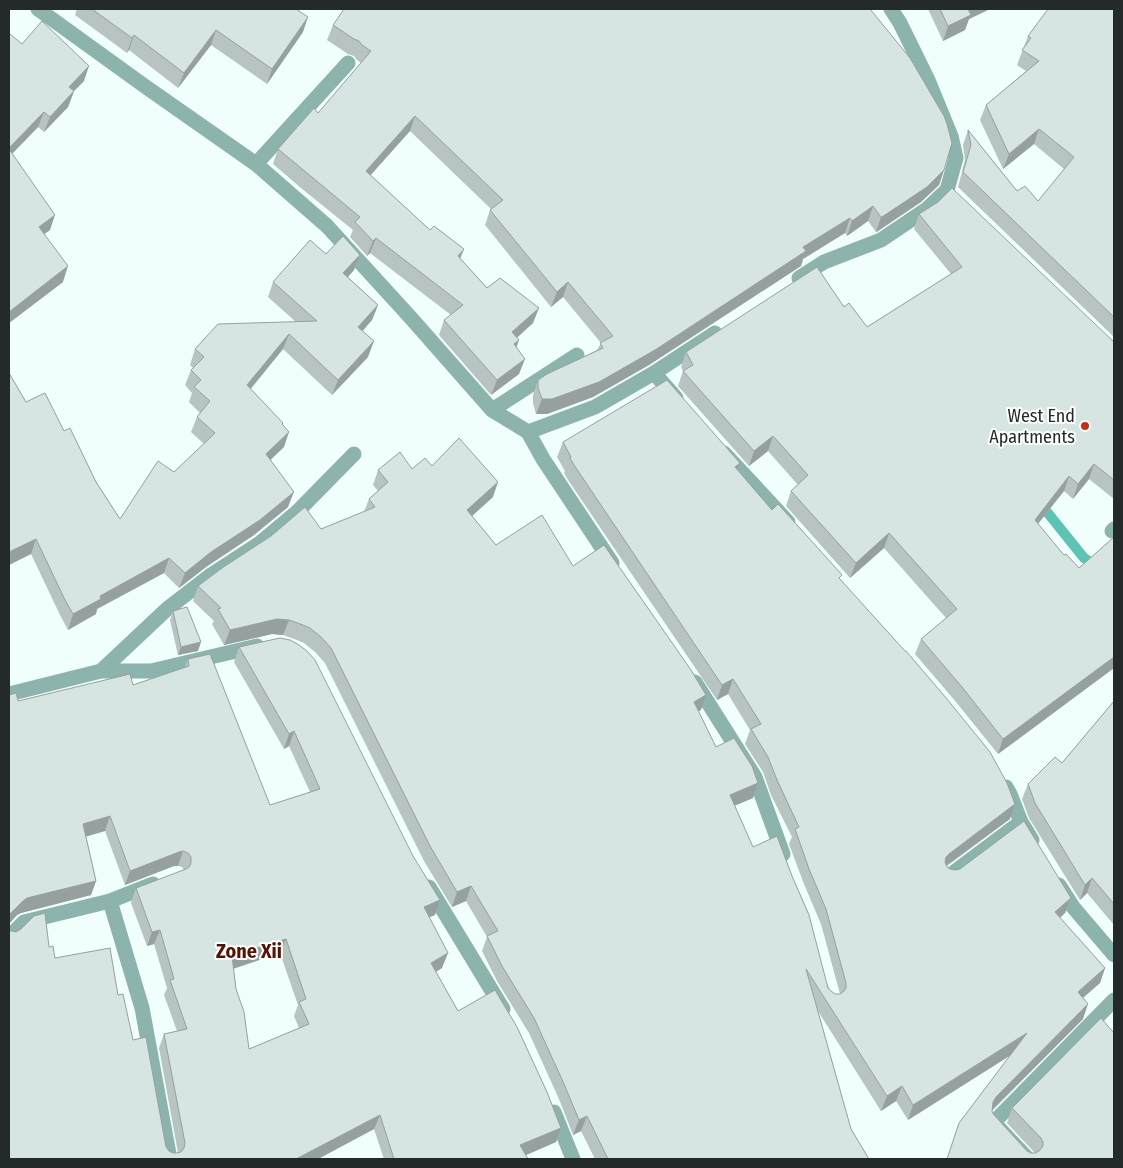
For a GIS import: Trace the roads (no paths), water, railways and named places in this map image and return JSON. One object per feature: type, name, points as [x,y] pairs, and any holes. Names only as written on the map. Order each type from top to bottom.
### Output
[{"type":"street","points":[[38,9],[256,164],[327,226],[492,410],[528,432],[543,459],[620,574]]},
{"type":"street","points":[[784,288],[824,262],[881,240],[951,193],[956,158],[951,136],[928,80],[900,22],[890,9]]},
{"type":"street","points":[[256,164],[348,63]]},
{"type":"street","points":[[528,432],[595,407],[654,373],[727,325]]},
{"type":"street","points":[[492,410],[577,355]]},
{"type":"street","points":[[654,373],[686,410]]},
{"type":"street","points":[[712,440],[796,531]]},
{"type":"street","points":[[101,671],[168,609],[211,575],[260,543],[297,512],[354,454]]},
{"type":"street","points":[[9,694],[101,671],[151,671],[274,643]]},
{"type":"street","points":[[687,672],[755,778],[789,869]]},
{"type":"street","points":[[1001,778],[1010,794],[1021,822],[1042,856]]},
{"type":"street","points":[[949,876],[1021,822]]},
{"type":"street","points":[[1052,873],[1073,907],[1114,955]]},
{"type":"street","points":[[420,874],[510,1021]]},
{"type":"street","points":[[9,937],[24,922],[110,901],[169,878]]},
{"type":"street","points":[[110,901],[142,1008],[170,1159]]},
{"type":"street","points":[[1028,1159],[996,1125],[997,1118],[1114,1000]]},
{"type":"street","points":[[550,1103],[573,1159]]},
{"type":"waterway","points":[[1039,502],[1084,558],[1114,577]]},
{"type":"place","name":"West End Apartments","points":[[1085,426]]},
{"type":"district","name":"Zone Xii","points":[[249,951]]}]
